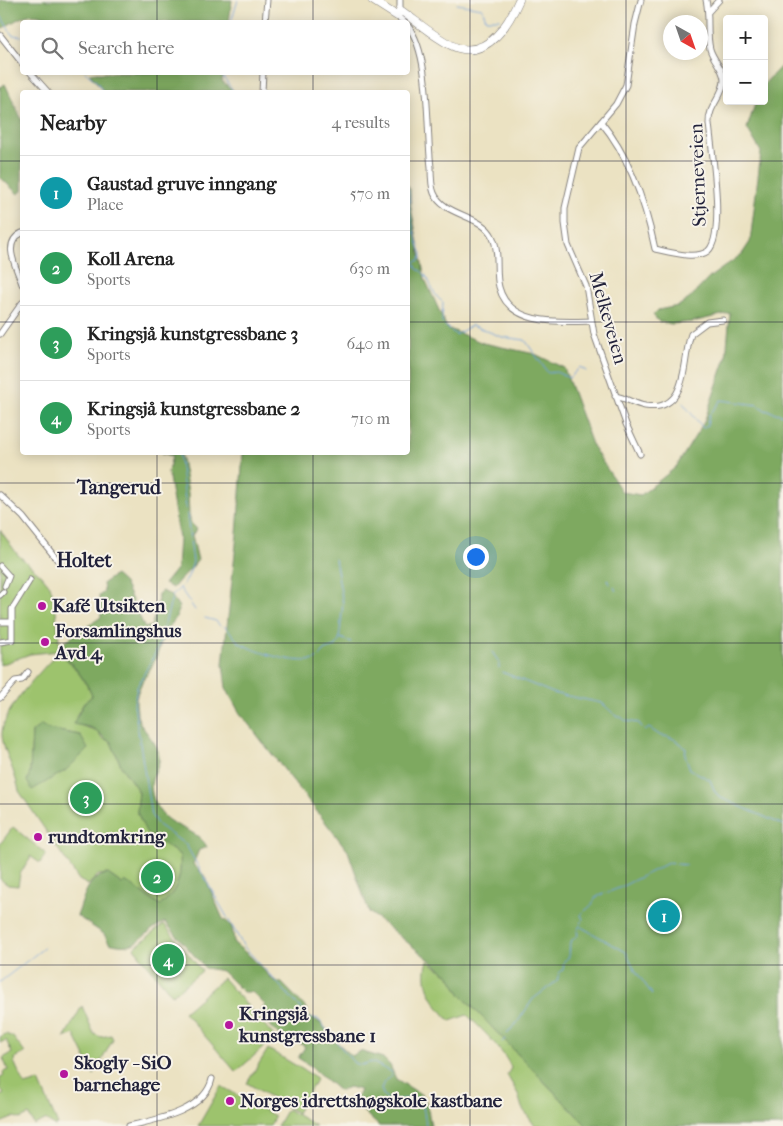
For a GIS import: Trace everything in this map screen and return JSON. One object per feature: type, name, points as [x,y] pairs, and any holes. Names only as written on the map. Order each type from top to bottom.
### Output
[{"type":"street","points":[[266,0],[266,20]]},
{"type":"street","points":[[372,0],[451,44],[466,49],[484,45],[494,38],[508,22],[519,0]]},
{"type":"street","points":[[400,0],[398,13],[403,20]]},
{"type":"street","name":"Melkeveien","points":[[640,454],[615,396],[591,321],[591,307],[586,286],[568,245],[565,208],[579,148],[616,104],[626,85],[635,24],[641,0]]},
{"type":"street","name":"Stjerneveien","points":[[601,122],[614,138],[626,162],[648,220],[656,249],[698,255],[707,251],[713,244],[716,228],[715,173],[709,120],[711,110],[724,86],[725,79],[711,51],[708,31],[709,11],[706,0]]},
{"type":"street","points":[[709,11],[719,0]]},
{"type":"street","points":[[410,29],[416,39],[422,59],[427,140],[434,193],[442,204],[478,223],[493,237],[497,249],[499,288],[504,298],[514,308],[532,318],[543,320],[591,321]]},
{"type":"street","points":[[0,35],[20,60]]},
{"type":"street","points":[[33,75],[46,90]]},
{"type":"street","points":[[262,90],[263,75]]},
{"type":"street","points":[[20,234],[15,238],[11,246],[12,256],[20,278]]},
{"type":"street","points":[[0,334],[20,306]]},
{"type":"street","points":[[615,396],[646,406],[668,401],[682,384],[691,334],[707,322],[723,320]]},
{"type":"street","points":[[0,495],[23,516],[59,562]]},
{"type":"street","points":[[0,566],[9,576],[2,590]]},
{"type":"street","points":[[0,642],[12,640],[12,609],[30,580]]},
{"type":"street","points":[[0,622],[11,622]]},
{"type":"street","points":[[0,698],[15,681],[22,680],[28,672]]},
{"type":"street","points":[[129,1126],[179,1113],[204,1093],[212,1079]]},
{"type":"green space","points":[[0,0],[232,0],[229,20],[54,20],[34,14],[22,17],[0,30]]},
{"type":"green space","points":[[783,64],[783,1126],[587,1126],[461,995],[450,976],[369,912],[348,851],[239,712],[226,688],[223,664],[237,534],[243,455],[410,455],[410,190],[411,208],[425,279],[447,328],[483,343],[535,354],[564,368],[593,447],[622,492],[641,495],[676,467],[704,422],[726,358],[730,313],[692,322],[672,324],[659,322],[653,315],[658,310],[678,306],[689,299],[710,277],[742,254],[750,242],[761,152],[747,128],[755,105],[768,105],[768,80]]},
{"type":"green space","points":[[91,75],[223,75],[222,81],[233,90],[222,90],[102,90]]},
{"type":"green space","points":[[5,84],[20,116],[20,192],[18,194],[0,177],[0,87]]},
{"type":"green space","points":[[169,455],[181,455],[188,493],[189,515],[191,523],[197,529],[192,535],[198,560],[173,588],[164,584],[177,568],[179,538],[168,472],[172,456]]},
{"type":"green space","points":[[0,530],[18,555],[41,575],[50,586],[55,601],[60,650],[59,654],[78,672],[92,696],[84,703],[76,716],[79,725],[98,731],[102,738],[111,742],[122,768],[139,792],[137,812],[151,836],[180,855],[180,870],[177,883],[171,895],[160,905],[125,881],[122,884],[108,874],[98,875],[88,885],[79,880],[19,791],[3,741],[3,726],[15,703],[59,651],[30,654],[0,665]],"holes":[[[41,725],[48,729],[80,735],[27,781],[30,773],[32,732]]]},
{"type":"green space","points":[[115,575],[124,583],[145,628],[151,626],[157,608],[158,594],[162,591],[171,595],[179,607],[176,617],[162,639],[155,661],[139,688],[136,700],[137,715],[141,725],[158,751],[158,765],[151,786],[156,805],[167,819],[196,835],[207,847],[199,850],[193,864],[204,875],[223,919],[231,926],[234,943],[251,957],[273,980],[282,983],[307,1009],[306,1014],[322,1024],[330,1036],[352,1056],[360,1051],[383,1058],[390,1065],[396,1079],[422,1095],[427,1104],[431,1126],[379,1126],[354,1103],[360,1090],[349,1087],[339,1091],[298,1058],[305,1047],[296,1041],[282,1036],[273,1028],[260,1011],[265,1005],[252,992],[243,992],[222,971],[205,968],[165,922],[133,943],[119,945],[109,943],[104,934],[77,916],[90,884],[101,876],[108,874],[122,884],[125,881],[160,905],[171,895],[177,883],[180,870],[180,855],[146,832],[137,812],[139,792],[122,768],[111,742],[93,728],[73,724],[84,703],[92,696],[78,672],[59,654],[60,645],[101,617],[99,596],[104,592],[103,583]]},
{"type":"green space","points":[[41,725],[48,729],[80,735],[88,749],[65,771],[32,790],[27,781],[30,773],[32,732]]},
{"type":"green space","points":[[13,827],[46,854],[40,863],[30,856],[20,874],[18,886],[8,885],[0,879],[0,844]]},
{"type":"green space","points":[[164,924],[202,971],[172,995],[134,948]]},
{"type":"green space","points":[[428,961],[450,976],[461,995],[587,1126],[535,1126],[522,1108],[518,1094],[507,1075],[511,1068],[498,1048],[467,1015],[450,1021],[434,1001],[427,986],[426,969]]},
{"type":"green space","name":"Kringsjå kunstgressbane 1","points":[[223,978],[275,1037],[236,1072],[184,1012]]},
{"type":"green space","points":[[82,1006],[94,1034],[101,1037],[111,1035],[113,1039],[94,1075],[74,1034],[64,1038]]},
{"type":"green space","points":[[6,1034],[13,1037],[25,1053],[15,1058],[14,1062],[25,1085],[39,1081],[58,1125],[55,1126],[45,1120],[34,1125],[29,1115],[20,1119],[15,1117],[0,1123],[0,1096],[4,1094],[0,1089],[0,1078],[4,1076],[3,1072],[8,1070],[3,1058],[12,1053],[6,1040],[0,1043],[0,1037]]},
{"type":"green space","points":[[268,1049],[317,1078],[297,1113],[247,1083]]},
{"type":"green space","name":"Norges idrettshøgskole kastbane","points":[[221,1086],[275,1116],[270,1126],[198,1126]]},
{"type":"green space","points":[[287,1109],[316,1126],[277,1126]]},
{"type":"waterway","points":[[232,20],[238,0]]},
{"type":"waterway","points":[[457,4],[482,8],[486,19],[500,19]]},
{"type":"waterway","points":[[0,14],[12,35],[20,36]]},
{"type":"waterway","points":[[50,20],[56,20]]},
{"type":"waterway","points":[[89,75],[97,82],[102,90]]},
{"type":"waterway","points":[[222,75],[233,90]]},
{"type":"waterway","points":[[410,214],[422,254],[420,260],[414,262],[417,269],[425,275],[435,294],[443,302],[442,323],[456,335],[472,325],[502,337],[525,340],[548,373],[556,372],[569,378],[580,367],[586,371]]},
{"type":"waterway","points":[[683,403],[703,428],[707,425],[709,415],[721,400],[758,405],[765,410],[783,415]]},
{"type":"waterway","points":[[179,455],[193,562],[186,580],[181,588],[173,594],[158,648],[137,687],[134,704],[151,815],[158,825],[186,845],[244,947],[309,1017],[318,1019],[354,1063],[361,1065],[372,1062],[391,1072],[392,1076],[384,1082],[381,1089],[384,1096],[389,1100],[419,1098],[423,1105],[426,1126]]},
{"type":"waterway","points":[[224,626],[240,643],[256,650],[287,659],[315,660],[325,650],[335,647],[339,641],[343,603],[335,559]]},
{"type":"waterway","points":[[607,580],[610,584]]},
{"type":"waterway","points":[[614,587],[616,591]]},
{"type":"waterway","points":[[180,588],[195,610]]},
{"type":"waterway","points":[[205,618],[216,621],[220,626]]},
{"type":"waterway","points":[[340,638],[351,642]]},
{"type":"waterway","points":[[492,652],[499,662],[499,668]]},
{"type":"waterway","points":[[502,672],[553,693],[602,703],[617,717],[639,723],[645,731],[649,728],[661,736],[675,740],[686,749],[685,755],[690,769],[710,780],[715,792],[721,798],[783,825]]},
{"type":"waterway","points":[[507,1033],[517,1023],[533,999],[557,981],[559,973],[563,970],[564,961],[569,957],[570,942],[578,935],[577,931],[583,920],[581,914],[592,905],[596,897],[619,888],[668,863],[687,865]]},
{"type":"waterway","points":[[581,927],[626,952],[635,970],[652,994]]},
{"type":"waterway","points":[[0,982],[45,947]]},
{"type":"waterway","points":[[502,1042],[505,1039]]},
{"type":"place","name":"Kafé Utsikten","points":[[42,606]]},
{"type":"place","name":"Forsamlingshus Avd 4","points":[[45,642]]},
{"type":"place","name":"Kringsjå kunstgressbane 3","points":[[86,798]]},
{"type":"place","name":"rundtomkring","points":[[38,837]]},
{"type":"place","name":"Koll Arena","points":[[157,877]]},
{"type":"place","name":"Gaustad gruve inngang","points":[[664,916]]},
{"type":"place","name":"Kringsjå kunstgressbane 2","points":[[168,960]]},
{"type":"place","name":"Kringsjå kunstgressbane 1","points":[[229,1025]]},
{"type":"place","name":"Skogly - SiO barnehage","points":[[64,1074]]},
{"type":"place","name":"Norges idrettshøgskole kastbane","points":[[230,1101]]},
{"type":"district","name":"Tangerud","points":[[119,487]]},
{"type":"district","name":"Holtet","points":[[84,560]]}]
